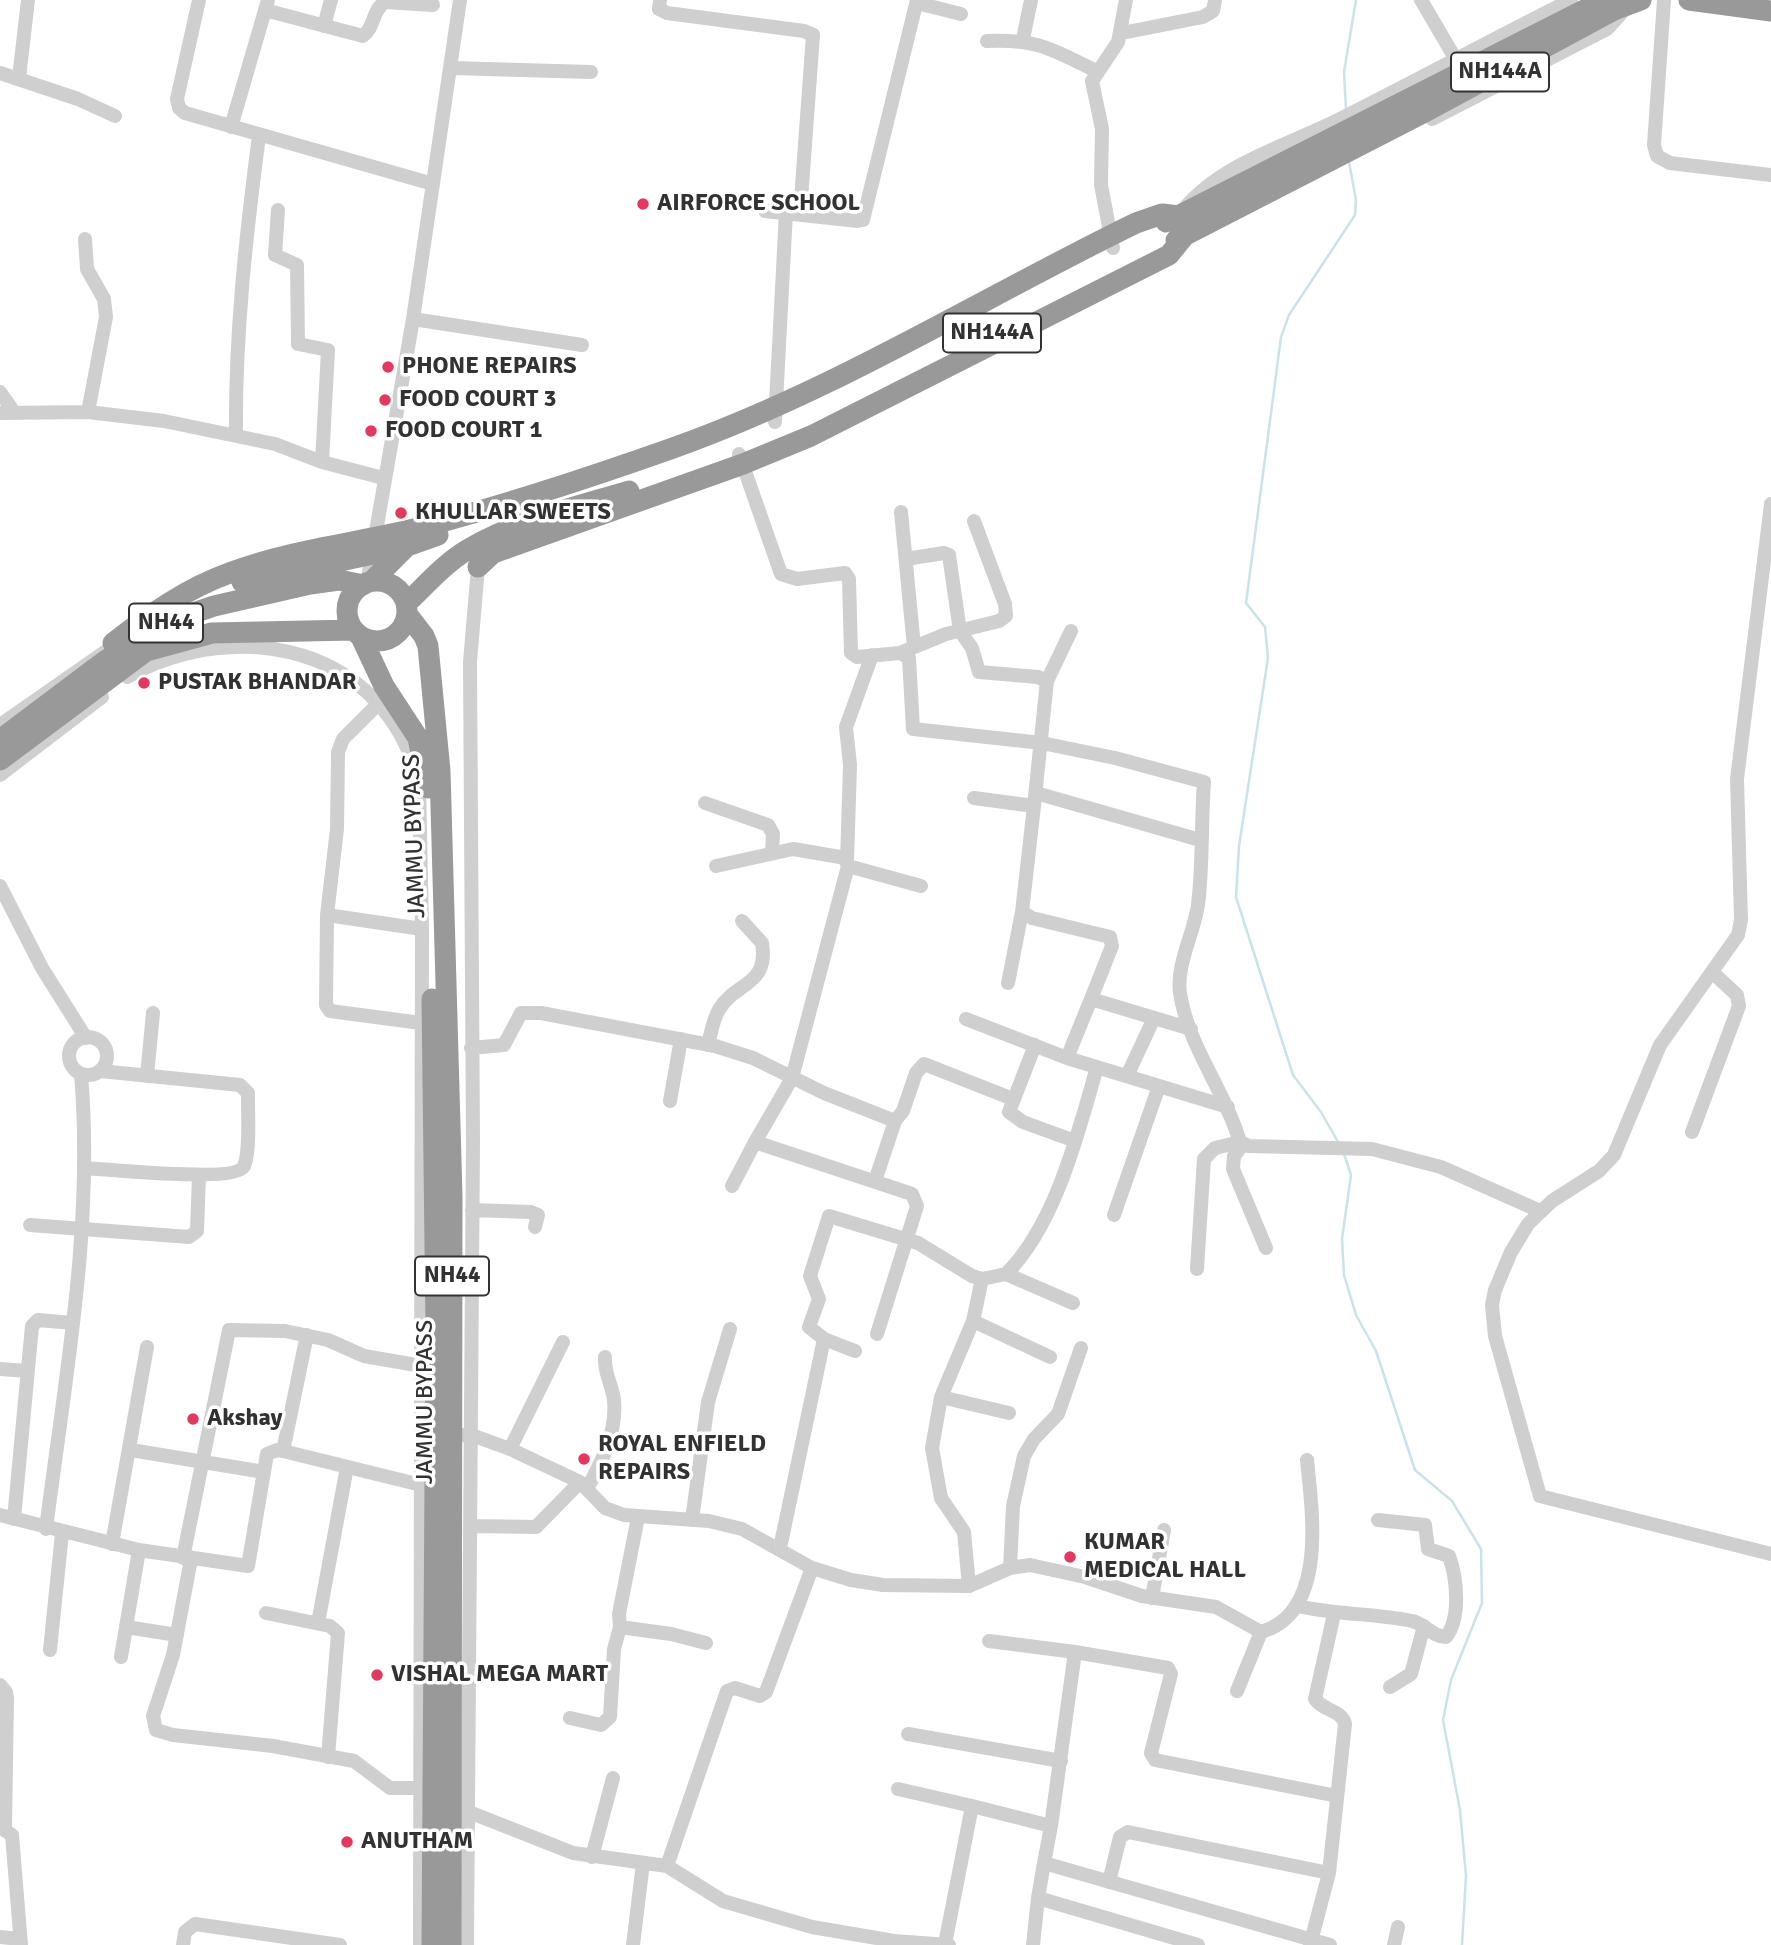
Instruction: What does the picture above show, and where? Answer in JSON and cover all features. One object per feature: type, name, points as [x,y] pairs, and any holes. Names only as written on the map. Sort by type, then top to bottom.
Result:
[{"type":"highway","name":"NH144A","points":[[367,583],[407,546],[621,486],[693,462],[741,459],[860,401],[1182,225],[1358,116],[1604,0]]},
{"type":"highway","points":[[1689,0],[1766,13]]},
{"type":"highway","name":"NH144A","points":[[693,462],[747,426],[887,369],[1111,242],[1182,225],[1338,161],[1636,1]]},
{"type":"highway","points":[[478,566],[494,553],[621,486],[747,426]]},
{"type":"highway","points":[[190,613],[220,591],[246,581],[372,545],[425,526],[741,459]]},
{"type":"highway","name":"NH144A","points":[[407,609],[454,559],[481,543],[621,486]]},
{"type":"highway","points":[[113,643],[149,615],[184,593],[232,572],[372,545],[407,546]]},
{"type":"highway","name":"NH44","points":[[0,740],[144,643],[190,613],[319,582],[339,580],[392,584],[407,609],[405,624],[390,638],[380,641],[357,633],[212,633],[144,643],[0,760]]},
{"type":"highway","name":"NH44","points":[[357,633],[347,610],[355,591],[367,583]]},
{"type":"highway","name":"JAMMU BYPASS","points":[[407,609],[428,646],[440,771],[452,1196],[466,1436],[451,1945]]},
{"type":"highway","name":"JAMMU BYPASS","points":[[357,633],[384,686],[418,738],[427,772],[430,817],[436,1328],[432,1945]]},
{"type":"street","points":[[19,78],[28,0]]},
{"type":"street","points":[[199,0],[177,99],[179,108],[193,117],[433,184]]},
{"type":"street","points":[[324,26],[331,0]]},
{"type":"street","points":[[367,583],[383,478],[413,319],[460,0]]},
{"type":"street","points":[[660,0],[659,9],[667,13],[804,31],[813,35],[793,213],[775,414]]},
{"type":"street","points":[[1023,39],[1031,0]]},
{"type":"street","points":[[1111,242],[1101,185],[1102,129],[1092,88],[1096,71],[1114,49],[1122,33],[1126,0]]},
{"type":"street","points":[[1122,33],[1203,17],[1213,11],[1215,0]]},
{"type":"street","points":[[1421,0],[1455,58]]},
{"type":"street","points":[[1358,116],[1455,58],[1570,0]]},
{"type":"street","points":[[1664,0],[1654,145],[1657,156],[1670,163],[1771,175]]},
{"type":"street","points":[[765,211],[858,222],[866,215],[917,1],[961,14]]},
{"type":"street","points":[[231,127],[266,5],[324,26],[363,36],[371,27],[380,5],[385,2],[433,5]]},
{"type":"street","points":[[987,41],[1023,39],[1096,71]]},
{"type":"street","points":[[451,68],[591,72]]},
{"type":"street","points":[[0,73],[19,78],[115,117]]},
{"type":"street","points":[[236,434],[235,384],[245,253],[259,136]]},
{"type":"street","points":[[278,210],[275,254],[297,265],[298,344],[328,350],[322,462]]},
{"type":"street","points":[[85,239],[88,269],[106,306],[106,327],[88,412]]},
{"type":"street","points":[[413,319],[582,345]]},
{"type":"street","points":[[0,391],[7,412],[88,412],[236,434],[275,444],[322,462],[383,478]]},
{"type":"street","points":[[741,459],[781,574],[797,579],[839,573],[848,575],[851,653],[857,657],[906,654],[911,662],[913,729],[1042,743],[1115,758],[1203,782],[1198,904],[1180,984],[1191,1029],[1242,1143]]},
{"type":"street","points":[[1771,504],[1737,779],[1741,920],[1729,952],[1654,1056],[1614,1155],[1599,1171],[1540,1212],[1511,1252],[1492,1306],[1495,1336],[1537,1492],[1552,1501],[1771,1554]]},
{"type":"street","points":[[901,512],[914,647]]},
{"type":"street","points":[[900,653],[960,631],[999,621],[1006,616],[1005,604],[974,521]]},
{"type":"street","points":[[906,559],[949,555],[960,631],[972,648],[979,672],[1038,677],[1046,681]]},
{"type":"street","points":[[473,1635],[466,1436],[472,1210],[470,662],[478,566]]},
{"type":"street","points":[[1008,983],[1022,912],[1042,743],[1046,681],[1071,631]]},
{"type":"street","points":[[0,726],[113,643],[144,643],[127,677]]},
{"type":"street","points":[[0,775],[127,677],[180,653],[228,645],[256,645],[280,649],[340,670],[378,704],[397,729],[414,763],[419,783],[422,929],[420,1945]]},
{"type":"street","points":[[732,1186],[792,1078],[848,863],[850,765],[846,727],[872,655]]},
{"type":"street","points":[[378,704],[340,744],[337,829],[327,915],[327,1009],[421,1023]]},
{"type":"street","points":[[974,798],[1035,799],[1200,839]]},
{"type":"street","points":[[705,803],[768,825],[773,834],[772,852]]},
{"type":"street","points":[[716,866],[772,852],[803,850],[921,886]]},
{"type":"street","points":[[0,886],[42,968],[86,1038]]},
{"type":"street","points":[[1022,912],[1032,918],[1110,937],[1112,946],[1067,1058]]},
{"type":"street","points":[[327,915],[422,929]]},
{"type":"street","points":[[708,1045],[720,1007],[754,980],[762,959],[762,943],[742,921]]},
{"type":"street","points":[[1692,1132],[1740,1006],[1737,995],[1713,974]]},
{"type":"street","points":[[1091,999],[1191,1029]]},
{"type":"street","points":[[471,1048],[504,1045],[521,1013],[530,1012],[681,1039],[753,1058],[792,1078],[895,1121]]},
{"type":"street","points":[[147,1076],[153,1013]]},
{"type":"street","points":[[1127,1076],[1154,1018]]},
{"type":"street","points":[[966,1019],[1067,1058],[1228,1107]]},
{"type":"street","points":[[46,1529],[73,1323],[81,1231],[84,1168],[81,1074],[72,1066],[69,1054],[75,1043],[86,1038],[98,1040],[106,1049],[106,1061],[100,1071]]},
{"type":"street","points":[[670,1101],[681,1039]]},
{"type":"street","points":[[1035,1045],[1009,1109],[1014,1116],[1076,1141]]},
{"type":"street","points":[[875,1181],[895,1121],[903,1111],[916,1073],[924,1064],[1013,1099]]},
{"type":"street","points":[[1006,1274],[1042,1221],[1076,1141],[1097,1067]]},
{"type":"street","points":[[81,1074],[100,1071],[240,1085],[248,1093],[243,1168],[233,1174],[199,1175],[84,1168]]},
{"type":"street","points":[[1114,1215],[1159,1086]]},
{"type":"street","points":[[755,1142],[906,1191],[916,1199],[907,1241],[877,1334]]},
{"type":"street","points":[[1197,1269],[1201,1166],[1215,1148],[1242,1143],[1372,1149],[1441,1167],[1540,1212]]},
{"type":"street","points":[[1242,1143],[1234,1156],[1233,1170],[1266,1248]]},
{"type":"street","points":[[30,1225],[81,1231],[194,1235],[197,1231],[199,1175]]},
{"type":"street","points":[[472,1210],[531,1212],[537,1215],[535,1227]]},
{"type":"street","points":[[855,1351],[824,1339],[809,1327],[819,1299],[810,1276],[826,1220],[832,1216],[929,1248],[982,1279],[1006,1274],[1073,1303]]},
{"type":"street","points":[[969,1586],[964,1532],[941,1497],[932,1448],[942,1397],[973,1321],[982,1279]]},
{"type":"street","points":[[973,1321],[1050,1357]]},
{"type":"street","points":[[73,1323],[34,1322],[7,1517],[62,1533],[139,1550],[248,1566],[267,1454],[283,1451],[421,1485]]},
{"type":"street","points":[[692,1520],[708,1402],[730,1329]]},
{"type":"street","points":[[421,1788],[390,1788],[362,1765],[328,1757],[273,1746],[173,1735],[156,1730],[153,1716],[177,1635],[187,1559],[229,1330],[285,1331],[307,1335],[328,1340],[364,1356],[422,1366]]},
{"type":"street","points":[[283,1451],[307,1335]]},
{"type":"street","points":[[780,1548],[824,1339]]},
{"type":"street","points":[[510,1449],[563,1342]]},
{"type":"street","points":[[113,1544],[147,1347]]},
{"type":"street","points":[[1010,1568],[1013,1506],[1021,1464],[1034,1439],[1058,1414],[1081,1348]]},
{"type":"street","points":[[474,1526],[536,1527],[584,1486],[607,1449],[613,1427],[613,1397],[604,1372],[605,1357]]},
{"type":"street","points":[[0,1369],[27,1371]]},
{"type":"street","points":[[942,1397],[1009,1413]]},
{"type":"street","points":[[466,1436],[510,1449],[584,1486],[605,1508],[638,1517],[692,1520],[742,1529],[812,1568],[850,1580],[883,1585],[969,1586],[1010,1568],[1030,1565],[1085,1577],[1152,1598],[1216,1607],[1261,1633]]},
{"type":"street","points":[[466,1436],[474,1526],[473,1813],[467,1945]]},
{"type":"street","points":[[131,1450],[264,1472]]},
{"type":"street","points":[[1237,1691],[1261,1633],[1298,1606],[1313,1542],[1307,1460]]},
{"type":"street","points":[[317,1623],[347,1467]]},
{"type":"street","points":[[570,1718],[593,1724],[607,1723],[612,1706],[614,1649],[620,1627],[619,1614],[638,1517]]},
{"type":"street","points":[[1298,1606],[1334,1614],[1408,1620],[1424,1626],[1442,1638],[1454,1624],[1455,1594],[1449,1556],[1428,1549],[1425,1525],[1378,1520]]},
{"type":"street","points":[[1152,1598],[1164,1530]]},
{"type":"street","points":[[50,1650],[62,1533]]},
{"type":"street","points":[[121,1657],[139,1550]]},
{"type":"street","points":[[667,1866],[727,1690],[735,1688],[760,1696],[766,1692],[812,1568]]},
{"type":"street","points":[[266,1613],[330,1626],[338,1633],[328,1757]]},
{"type":"street","points":[[1311,1942],[1329,1873],[1345,1724],[1340,1715],[1317,1702],[1315,1690],[1334,1614]]},
{"type":"street","points":[[1390,1688],[1411,1674],[1424,1626]]},
{"type":"street","points":[[126,1627],[177,1635]]},
{"type":"street","points":[[620,1627],[671,1634],[706,1643]]},
{"type":"street","points":[[989,1642],[1075,1651],[1168,1668],[1171,1674],[1151,1753],[1155,1760],[1337,1796]]},
{"type":"street","points":[[1033,1945],[1075,1651]]},
{"type":"street","points":[[0,1685],[6,1692],[7,1699],[3,1827],[12,1835],[20,1942],[0,1937]]},
{"type":"street","points":[[908,1734],[1061,1760]]},
{"type":"street","points":[[592,1857],[613,1778]]},
{"type":"street","points":[[898,1789],[1051,1826]]},
{"type":"street","points":[[473,1813],[551,1845],[592,1857],[667,1866],[723,1901],[812,1927],[894,1943],[947,1945],[972,1806]]},
{"type":"street","points":[[1109,1882],[1120,1838],[1128,1832],[1329,1873]]},
{"type":"street","points":[[633,1945],[643,1863]]},
{"type":"street","points":[[1044,1863],[1311,1942],[1330,1945]]},
{"type":"street","points":[[1038,1898],[1198,1945]]},
{"type":"street","points":[[183,1945],[185,1932],[195,1924],[340,1945]]},
{"type":"street","points":[[1394,1945],[1398,1927]]},
{"type":"waterway","points":[[1346,110],[1344,72],[1356,0]]},
{"type":"waterway","points":[[1338,1142],[1321,1112],[1293,1075],[1236,897],[1239,846],[1268,658],[1265,627],[1246,603],[1281,337],[1289,315],[1355,215],[1356,200],[1349,162]]},
{"type":"waterway","points":[[1344,1154],[1351,1175],[1342,1239],[1344,1275],[1356,1315],[1376,1351],[1415,1470],[1452,1501],[1481,1549],[1482,1603],[1451,1680],[1443,1720],[1460,1810],[1466,1876],[1462,1945]]},
{"type":"place","name":"AIRFORCE SCHOOL","points":[[643,204]]},
{"type":"place","name":"PHONE REPAIRS","points":[[388,367]]},
{"type":"place","name":"FOOD COURT 3","points":[[385,400]]},
{"type":"place","name":"FOOD COURT 1","points":[[371,431]]},
{"type":"place","name":"KHULLAR SWEETS","points":[[401,513]]},
{"type":"place","name":"PUSTAK BHANDAR","points":[[144,683]]},
{"type":"place","name":"Akshay","points":[[193,1419]]},
{"type":"place","name":"ROYAL ENFIELD REPAIRS","points":[[584,1459]]},
{"type":"place","name":"KUMAR MEDICAL HALL","points":[[1070,1557]]},
{"type":"place","name":"VISHAL MEGA MART","points":[[377,1675]]},
{"type":"place","name":"ANUTHAM","points":[[347,1842]]}]
